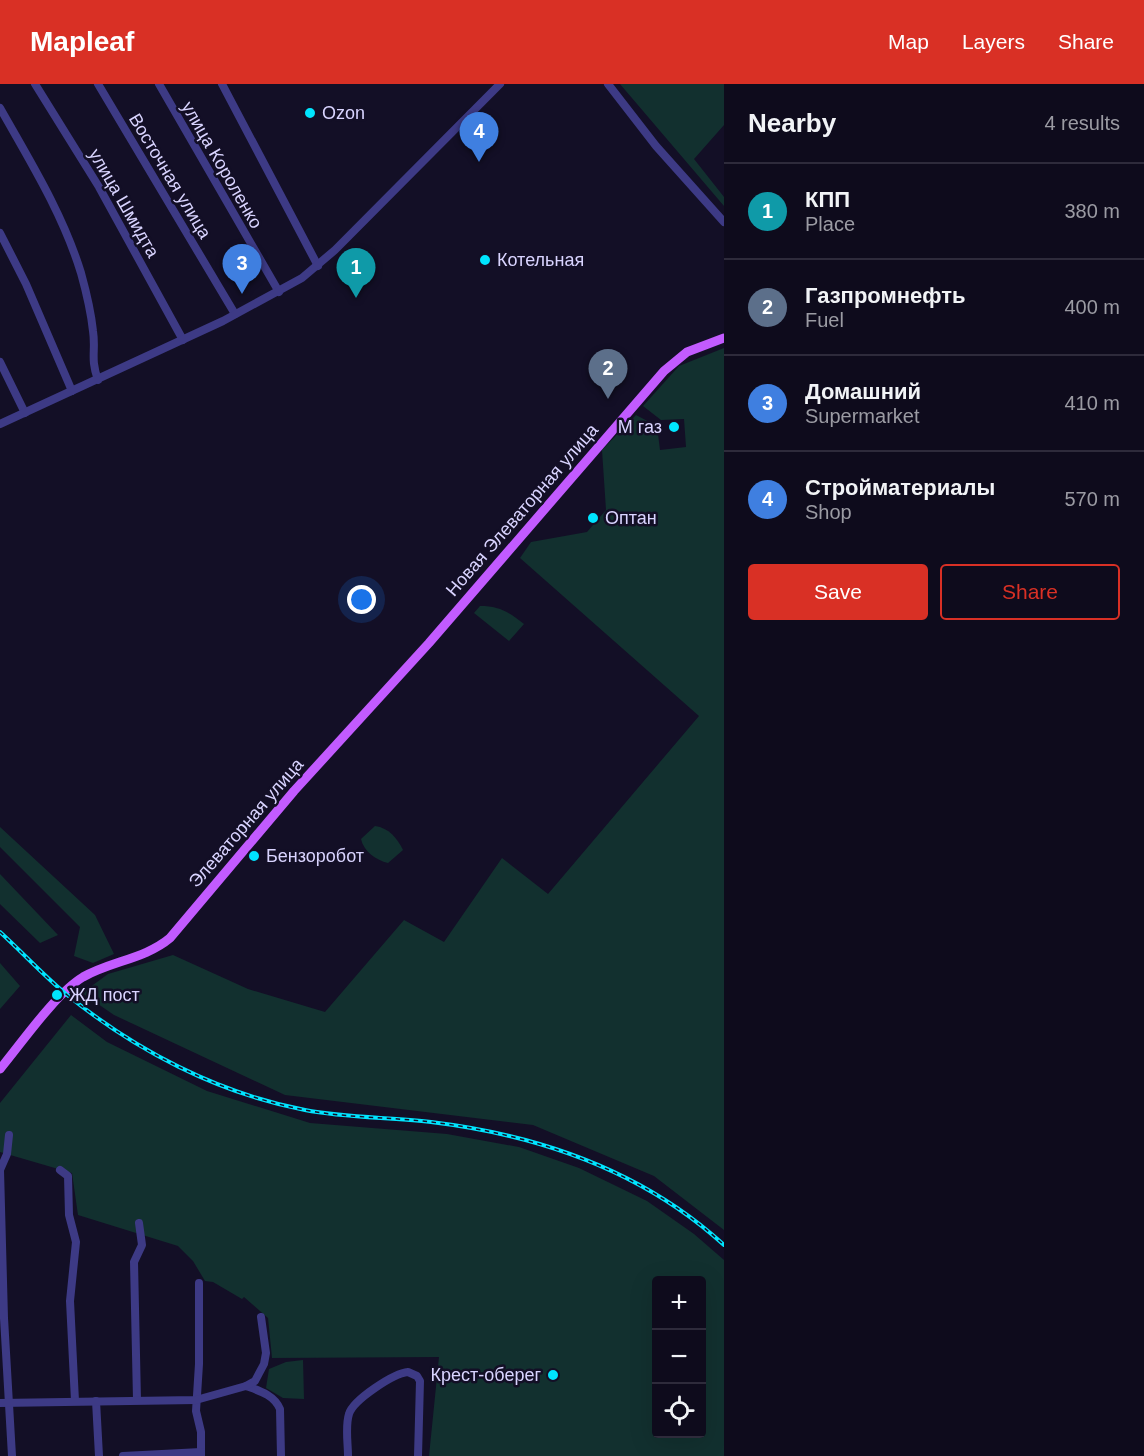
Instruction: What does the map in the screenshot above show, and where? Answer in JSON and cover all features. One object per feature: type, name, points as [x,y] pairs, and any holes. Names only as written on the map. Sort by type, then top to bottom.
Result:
[{"type":"main road","name":"Новая Элеваторная улица","points":[[429,642],[663,371],[687,352],[724,338]]},
{"type":"main road","name":"Элеваторная улица","points":[[0,1069],[75,982],[94,971],[147,953],[170,938],[294,791],[429,642]]},
{"type":"street","name":"улица Шмидта","points":[[35,84],[99,187],[183,340]]},
{"type":"street","name":"Восточная улица","points":[[98,84],[235,314]]},
{"type":"street","name":"улица Короленко","points":[[159,84],[279,292]]},
{"type":"street","points":[[222,84],[318,266]]},
{"type":"street","points":[[0,424],[183,340],[279,292],[318,266],[500,84]]},
{"type":"street","points":[[608,84],[656,146],[724,222]]},
{"type":"street","points":[[0,108],[38,175],[69,240],[81,274],[94,332],[92,364],[98,380]]},
{"type":"street","points":[[0,233],[26,284],[72,391]]},
{"type":"street","points":[[0,362],[25,413]]},
{"type":"street","points":[[9,1135],[9,1145],[0,1170],[2,1318],[10,1403],[12,1456]]},
{"type":"street","points":[[60,1170],[68,1176],[69,1215],[76,1242],[70,1301],[75,1401]]},
{"type":"street","points":[[137,1400],[134,1262],[142,1245],[139,1223]]},
{"type":"street","points":[[123,1456],[201,1454],[196,1400],[199,1364],[199,1283]]},
{"type":"street","points":[[0,1403],[196,1400],[246,1386],[255,1381],[264,1364],[266,1353],[261,1317]]},
{"type":"street","points":[[348,1456],[349,1414],[354,1405],[379,1385],[402,1372],[413,1373],[420,1381],[418,1456]]},
{"type":"street","points":[[246,1386],[265,1393],[277,1402],[280,1409],[281,1456]]},
{"type":"street","points":[[96,1401],[99,1456]]},
{"type":"green space","points":[[620,84],[724,84],[724,125],[694,159],[724,197],[724,206]]},
{"type":"green space","points":[[724,348],[724,1230],[654,1176],[533,1125],[285,1095],[114,1015],[82,993],[108,974],[173,955],[248,989],[325,1012],[404,920],[444,942],[502,858],[548,894],[699,716],[520,558],[531,542],[587,532],[606,510],[602,450],[636,415],[657,426],[660,450],[686,447],[684,419],[661,420],[643,406],[679,366]]},
{"type":"green space","points":[[480,606],[504,610],[524,624],[509,641],[474,613]]},
{"type":"green space","points":[[375,826],[392,834],[403,850],[388,863],[371,855],[361,839]]},
{"type":"green space","points":[[0,827],[95,915],[114,954],[93,963],[74,956],[80,927],[0,847]]},
{"type":"green space","points":[[0,874],[58,935],[40,943],[0,904]]},
{"type":"green space","points":[[0,963],[20,986],[0,1009]]},
{"type":"green space","points":[[71,1015],[107,1042],[207,1091],[310,1123],[447,1134],[519,1147],[579,1168],[647,1201],[694,1234],[724,1260],[724,1456],[429,1456],[439,1357],[272,1358],[268,1318],[244,1297],[242,1299],[213,1282],[205,1281],[193,1261],[178,1246],[78,1215],[72,1173],[0,1152],[0,1103]]},
{"type":"green space","points":[[303,1360],[304,1399],[283,1398],[266,1388],[269,1369],[286,1362]]},
{"type":"railway","points":[[0,932],[57,987],[92,1014],[149,1051],[209,1081],[240,1093],[305,1110],[471,1128],[549,1147],[624,1177],[659,1196],[693,1219],[724,1245]]},
{"type":"place","name":"Ozon","points":[[310,113]]},
{"type":"place","name":"Стройматериалы","points":[[479,162]]},
{"type":"place","name":"Котельная","points":[[485,260]]},
{"type":"place","name":"Домашний","points":[[242,294]]},
{"type":"place","name":"КПП","points":[[356,298]]},
{"type":"place","name":"Газпромнефть","points":[[608,399]]},
{"type":"place","name":"М газ","points":[[674,427]]},
{"type":"place","name":"Оптан","points":[[593,518]]},
{"type":"place","name":"Бензоробот","points":[[254,856]]},
{"type":"place","name":"ЖД пост","points":[[57,995]]},
{"type":"place","name":"Крест-оберег","points":[[553,1375]]}]
